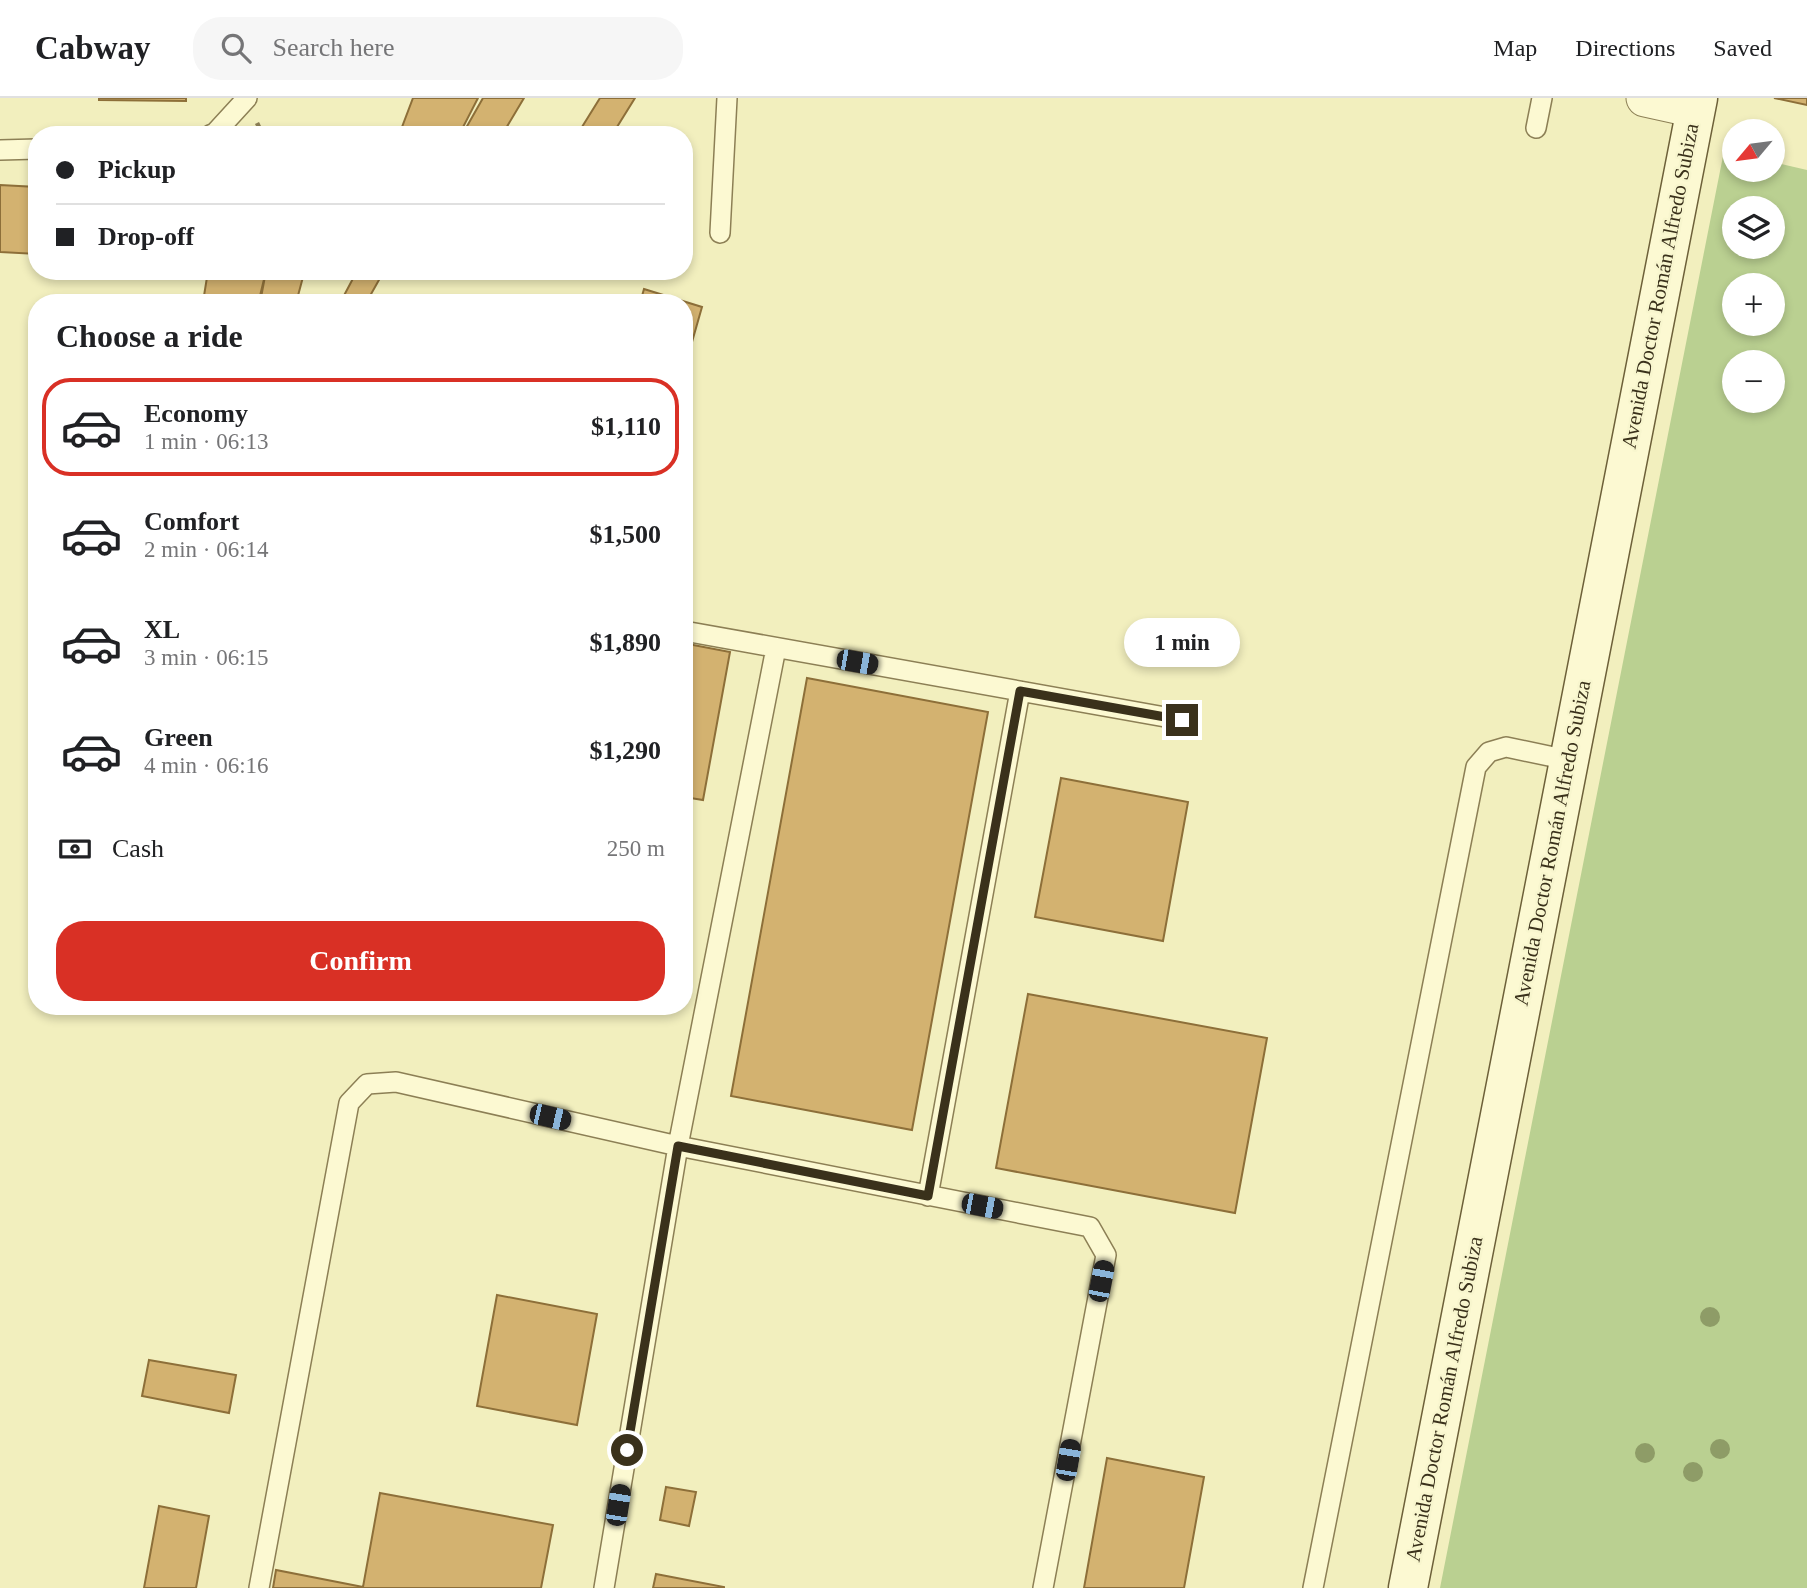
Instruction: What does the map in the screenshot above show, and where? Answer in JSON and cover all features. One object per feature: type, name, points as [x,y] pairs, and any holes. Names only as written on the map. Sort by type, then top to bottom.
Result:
[{"type":"main road","name":"Avenida Doctor Román Alfredo Subiza","points":[[1408,1588],[1696,103]]},
{"type":"street","points":[[1646,98],[1696,103]]},
{"type":"lane","points":[[221,126],[247,98]]},
{"type":"lane","points":[[720,233],[727,98]]},
{"type":"lane","points":[[1536,128],[1542,98]]},
{"type":"lane","points":[[0,149],[28,149]]},
{"type":"lane","points":[[693,633],[1182,720]]},
{"type":"lane","points":[[604,1588],[678,1146],[776,648]]},
{"type":"lane","points":[[928,1196],[1020,691]]},
{"type":"lane","points":[[1313,1588],[1476,767],[1489,752],[1506,747],[1568,760]]},
{"type":"lane","points":[[259,1588],[349,1103],[367,1084],[396,1082],[678,1146],[1090,1227],[1106,1255],[1043,1588]]},
{"type":"green space","points":[[1722,161],[1722,182],[1785,182],[1785,165],[1807,170],[1807,1588],[1440,1588]]},
{"type":"building","points":[[186,98],[186,101],[99,100]]},
{"type":"building","points":[[413,98],[478,98],[464,126],[402,126]]},
{"type":"building","points":[[483,98],[524,98],[507,126],[467,126]]},
{"type":"building","points":[[600,98],[635,98],[618,126],[583,126]]},
{"type":"building","points":[[1774,98],[1807,98],[1807,105]]},
{"type":"building","points":[[0,185],[28,187],[28,254],[0,252]]},
{"type":"building","points":[[207,280],[264,280],[262,294],[204,294]]},
{"type":"building","points":[[264,280],[302,280],[298,294],[260,294]]},
{"type":"building","points":[[352,280],[379,280],[371,294],[345,294]]},
{"type":"building","points":[[644,289],[660,294],[643,294]]},
{"type":"building","points":[[693,304],[702,307],[693,338]]},
{"type":"building","points":[[693,645],[730,652],[703,800],[693,798]]},
{"type":"building","points":[[807,678],[988,712],[912,1130],[731,1096]]},
{"type":"building","points":[[1061,778],[1188,802],[1163,941],[1035,917]]},
{"type":"building","points":[[1028,994],[1267,1038],[1235,1213],[996,1168]]},
{"type":"building","points":[[497,1295],[597,1314],[577,1425],[477,1406]]},
{"type":"building","points":[[149,1360],[236,1375],[229,1413],[142,1396]]},
{"type":"building","points":[[1107,1458],[1204,1477],[1184,1588],[1084,1588]]},
{"type":"building","points":[[666,1487],[696,1492],[689,1526],[660,1520]]},
{"type":"building","points":[[380,1493],[553,1525],[541,1588],[273,1588],[276,1570],[363,1587]]},
{"type":"building","points":[[159,1506],[209,1516],[196,1588],[144,1588]]},
{"type":"building","points":[[656,1574],[724,1587],[724,1588],[653,1588]]},
{"type":"route","points":[[627,1450],[678,1146],[928,1196],[1020,691],[1182,720]]}]
